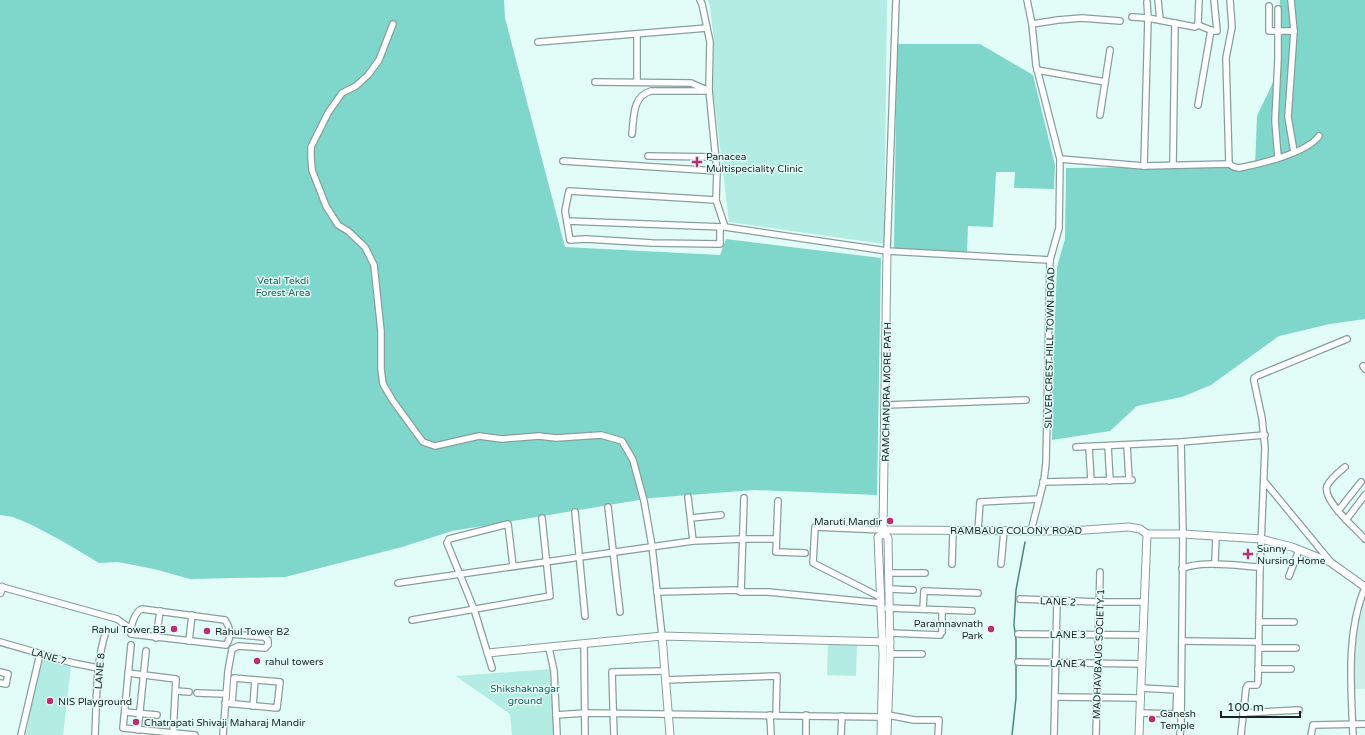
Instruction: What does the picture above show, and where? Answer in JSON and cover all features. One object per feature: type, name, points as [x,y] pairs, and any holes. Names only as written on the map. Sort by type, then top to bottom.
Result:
[{"type":"street","points":[[700,0],[710,42],[709,91],[717,171],[716,200],[722,227],[720,244],[652,243],[586,239],[570,240],[568,221],[565,211],[569,191],[716,200]]},
{"type":"street","points":[[887,251],[896,0]]},
{"type":"street","name":"SILVER CREST HILL TOWN ROAD","points":[[1027,0],[1032,24],[1037,70],[1060,159],[1059,228],[1050,260],[1046,463],[1031,531]]},
{"type":"street","points":[[1158,0],[1160,20]]},
{"type":"street","points":[[1198,25],[1199,0]]},
{"type":"street","points":[[1198,25],[1216,32],[1218,29],[1214,0]]},
{"type":"street","points":[[1229,164],[1226,58],[1232,27],[1230,0]]},
{"type":"street","points":[[1291,0],[1294,31],[1288,117],[1294,152]]},
{"type":"street","points":[[1144,166],[1148,18],[1147,2]]},
{"type":"street","points":[[1269,6],[1269,31],[1294,31]]},
{"type":"street","points":[[1278,9],[1275,121],[1278,158]]},
{"type":"street","points":[[1132,17],[1160,20],[1193,28],[1198,25]]},
{"type":"street","points":[[1032,24],[1082,18],[1120,20]]},
{"type":"street","points":[[1173,165],[1175,23]]},
{"type":"street","points":[[393,24],[379,60],[368,75],[356,86],[342,93],[328,113],[311,147],[312,170],[326,206],[338,225],[348,231],[365,247],[374,265],[381,331],[381,369],[384,384],[392,401],[423,442],[435,446],[479,436],[502,439],[539,436],[556,438],[601,435],[622,441],[633,460],[644,501],[652,546],[662,636],[670,735]]},
{"type":"street","points":[[538,42],[707,28]]},
{"type":"street","points":[[1198,105],[1211,30]]},
{"type":"street","points":[[637,34],[637,82]]},
{"type":"street","points":[[1100,115],[1110,50]]},
{"type":"street","points":[[1037,70],[1105,82]]},
{"type":"street","points":[[595,82],[690,83],[709,91]]},
{"type":"street","points":[[632,134],[637,101],[644,94],[651,91],[709,91]]},
{"type":"street","points":[[1060,159],[1144,166],[1229,164],[1239,168],[1278,158],[1294,152],[1310,144],[1319,136]]},
{"type":"street","points":[[648,156],[715,157]]},
{"type":"street","points":[[563,161],[717,171]]},
{"type":"street","points":[[568,221],[722,227],[887,251],[1050,260]]},
{"type":"street","name":"RAMCHANDRA MORE PATH","points":[[887,251],[884,531],[888,538],[890,633],[886,642],[883,667],[884,716],[887,735]]},
{"type":"street","points":[[1241,735],[1246,688],[1248,685],[1257,685],[1259,645],[1260,567],[1265,435],[1254,381],[1256,377],[1347,339]]},
{"type":"street","points":[[886,405],[1026,400]]},
{"type":"street","points":[[1076,447],[1181,442],[1265,435]]},
{"type":"street","points":[[1180,735],[1182,722],[1183,534],[1181,442]]},
{"type":"street","points":[[1043,482],[1130,480],[1127,445]]},
{"type":"street","points":[[1108,446],[1110,481]]},
{"type":"street","points":[[1089,447],[1091,481]]},
{"type":"street","points":[[1344,467],[1327,486],[1326,491],[1328,497],[1338,511],[1365,539]]},
{"type":"street","points":[[1264,481],[1330,562]]},
{"type":"street","points":[[1338,511],[1361,482]]},
{"type":"street","points":[[1346,520],[1365,495]]},
{"type":"street","points":[[688,497],[693,541]]},
{"type":"street","points":[[740,592],[744,498]]},
{"type":"street","points":[[978,531],[980,502],[1039,499]]},
{"type":"street","points":[[778,501],[776,552],[805,553]]},
{"type":"street","points":[[608,507],[620,612]]},
{"type":"street","points":[[575,512],[585,616]]},
{"type":"street","points":[[691,518],[721,515]]},
{"type":"street","points":[[412,620],[550,596],[542,518]]},
{"type":"street","points":[[492,668],[474,609],[447,543],[449,539],[508,524],[513,566]]},
{"type":"street","points":[[884,531],[815,527],[813,563],[889,608],[972,611]]},
{"type":"street","name":"RAMBAUG COLONY ROAD","points":[[884,531],[1070,531],[1129,527],[1140,529],[1147,534],[1183,534],[1261,539],[1298,550],[1330,562],[1365,587]]},
{"type":"street","name":"RAMCHANDRA MORE PATH","points":[[880,735],[884,716],[890,654],[886,642],[880,603],[878,537],[884,531]]},
{"type":"street","points":[[952,564],[953,531]]},
{"type":"street","points":[[1001,564],[1004,531]]},
{"type":"street","points":[[1139,735],[1147,534]]},
{"type":"street","points":[[1215,561],[1216,536]]},
{"type":"street","points":[[398,583],[693,541],[776,539]]},
{"type":"street","points":[[1289,576],[1298,550]]},
{"type":"street","points":[[1182,569],[1187,566],[1203,565],[1260,567]]},
{"type":"street","name":"MADHAVBAUG SOCIETY 1","points":[[1096,735],[1100,572]]},
{"type":"street","points":[[888,573],[925,573]]},
{"type":"street","points":[[1353,735],[1351,647],[1358,605],[1365,587]]},
{"type":"street","points":[[889,589],[913,590]]},
{"type":"street","points":[[1,590],[117,619],[128,627]]},
{"type":"street","points":[[657,592],[736,590],[740,592],[768,592],[880,603]]},
{"type":"street","points":[[923,609],[924,591],[978,593]]},
{"type":"street","name":"LANE 2","points":[[1020,599],[1144,602]]},
{"type":"street","points":[[1054,735],[1057,600]]},
{"type":"street","points":[[139,610],[160,611],[225,620],[230,634],[226,645],[131,634],[136,613],[139,610]]},
{"type":"street","points":[[890,633],[941,634],[942,610]]},
{"type":"street","points":[[156,638],[160,611]]},
{"type":"street","points":[[189,641],[192,615]]},
{"type":"street","points":[[1259,622],[1294,622]]},
{"type":"street","name":"LANE 8","points":[[95,735],[98,668],[101,647],[106,631]]},
{"type":"street","points":[[222,735],[227,676],[232,649],[238,646],[265,648],[268,645],[268,640],[264,637],[230,634]]},
{"type":"street","name":"LANE 3","points":[[1018,634],[1143,635]]},
{"type":"street","points":[[488,653],[662,636],[886,642]]},
{"type":"street","points":[[1182,641],[1296,648]]},
{"type":"street","name":"LANE 7","points":[[0,642],[73,663],[98,668]]},
{"type":"street","points":[[584,644],[585,735]]},
{"type":"street","points":[[131,645],[123,728],[155,733],[195,735]]},
{"type":"street","points":[[550,648],[554,671],[557,735]]},
{"type":"street","points":[[138,730],[146,651]]},
{"type":"street","points":[[22,735],[40,654]]},
{"type":"street","points":[[890,654],[922,654]]},
{"type":"street","name":"LANE 4","points":[[1018,662],[1142,664]]},
{"type":"street","points":[[1258,669],[1290,669]]},
{"type":"street","points":[[614,735],[612,672],[665,671]]},
{"type":"street","points":[[0,672],[8,674],[6,684],[0,683]]},
{"type":"street","points":[[128,672],[176,679],[173,733]]},
{"type":"street","points":[[665,680],[777,676],[771,735]]},
{"type":"street","points":[[225,703],[232,704],[253,706],[278,708],[280,682],[234,678],[232,704]]},
{"type":"street","points":[[253,706],[255,680]]},
{"type":"street","points":[[1140,713],[1176,714],[1177,690],[1141,688]]},
{"type":"street","points":[[176,691],[189,692]]},
{"type":"street","points":[[197,692],[226,694]]},
{"type":"street","points":[[1056,697],[1140,698]]},
{"type":"street","points":[[1244,713],[1299,710]]},
{"type":"street","points":[[125,712],[157,715]]},
{"type":"street","points":[[556,715],[884,716],[914,720],[939,720],[938,735]]},
{"type":"street","points":[[806,715],[806,735]]},
{"type":"street","points":[[841,735],[842,716]]},
{"type":"street","points":[[1311,735],[1313,725],[1365,724]]},
{"type":"shaded area","points":[[1365,590],[1365,689],[1354,689],[1353,648],[1360,605]]},
{"type":"green space","name":"Vetal Tekdi Forest Area","points":[[0,0],[504,0],[505,18],[565,247],[720,255],[726,239],[881,258],[877,495],[754,490],[651,498],[452,531],[402,547],[285,577],[190,579],[154,569],[118,562],[99,563],[30,524],[13,517],[0,515]]},
{"type":"green space","points":[[708,0],[887,0],[884,244],[729,222],[713,90],[714,41]]},
{"type":"green space","points":[[1280,0],[1365,0],[1365,319],[1330,324],[1279,336],[1211,385],[1182,397],[1137,406],[1110,431],[1052,440],[1052,390],[1057,267],[1065,239],[1066,168],[1255,166],[1257,116],[1278,72]]},
{"type":"green space","points":[[897,44],[980,44],[1033,75],[1055,165],[1054,189],[1014,188],[1015,172],[996,172],[993,227],[968,226],[967,254],[894,249]]},
{"type":"green space","points":[[828,644],[857,645],[856,676],[827,675]]},
{"type":"green space","name":"NIS Playground","points":[[41,659],[71,666],[63,735],[26,735]]},
{"type":"green space","name":"Shikshaknagar ground","points":[[552,669],[554,735],[512,735],[510,714],[456,676]]},
{"type":"waterway","points":[[1012,735],[1016,698],[1016,640],[1014,625],[1016,590],[1025,542]]},
{"type":"place","name":"Panacea Multispeciality Clinic","points":[[697,162]]},
{"type":"place","name":"Maruti Mandir","points":[[890,521]]},
{"type":"place","name":"Sunny Nursing Home","points":[[1248,554]]},
{"type":"place","name":"Rahul Tower B3","points":[[174,629]]},
{"type":"place","name":"Paramnavnath Park","points":[[991,629]]},
{"type":"place","name":"Rahul Tower B2","points":[[207,631]]},
{"type":"place","name":"rahul towers","points":[[257,661]]},
{"type":"place","name":"NIS Playground","points":[[50,701]]},
{"type":"place","name":"Ganesh Temple","points":[[1152,719]]},
{"type":"place","name":"Chatrapati Shivaji Maharaj Mandir","points":[[136,722]]}]
